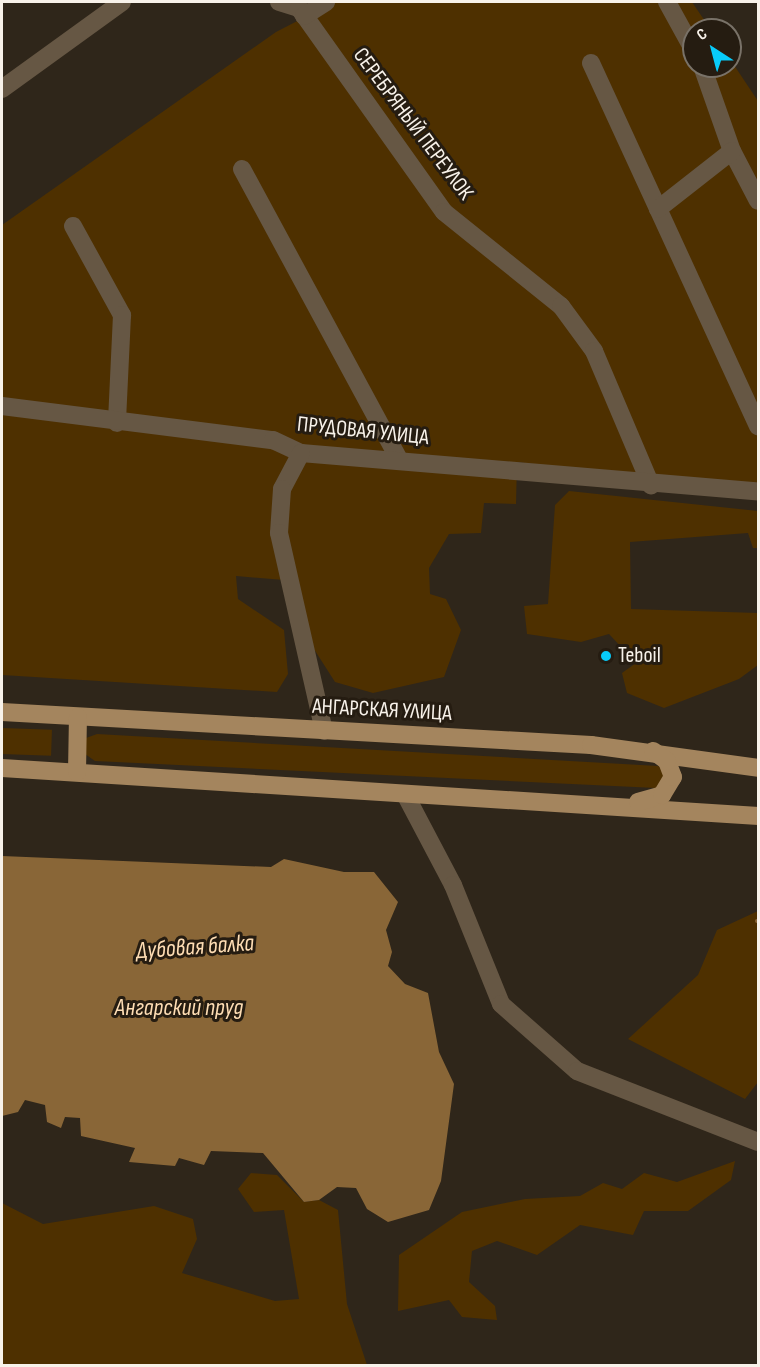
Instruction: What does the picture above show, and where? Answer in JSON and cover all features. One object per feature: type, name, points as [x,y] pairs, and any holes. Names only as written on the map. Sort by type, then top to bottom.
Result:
[{"type":"main road","name":"АНГАРСКАЯ УЛИЦА","points":[[2,712],[653,751],[759,768]]},
{"type":"main road","points":[[77,772],[78,717]]},
{"type":"main road","points":[[619,804],[655,799],[670,784],[672,770],[653,751]]},
{"type":"main road","points":[[2,768],[405,794],[619,804],[759,816]]},
{"type":"street","points":[[2,89],[122,2]]},
{"type":"street","points":[[279,2],[316,6]]},
{"type":"street","points":[[666,2],[682,30]]},
{"type":"street","name":"СЕРЕБРЯНЫЙ ПЕРЕУЛОК","points":[[316,6],[444,212],[561,306],[594,351],[651,485]]},
{"type":"street","points":[[591,63],[759,426]]},
{"type":"street","points":[[706,78],[732,151],[759,201]]},
{"type":"street","points":[[658,209],[732,151]]},
{"type":"street","points":[[242,169],[398,458]]},
{"type":"street","points":[[73,226],[122,315],[117,423]]},
{"type":"street","name":"ПРУДОВАЯ УЛИЦА","points":[[2,406],[117,423],[273,440],[301,453],[398,458],[651,485],[759,491]]},
{"type":"street","points":[[301,453],[282,489],[279,533],[324,730]]},
{"type":"street","points":[[405,794],[453,885],[501,1004],[577,1071],[759,1142]]},
{"type":"shaded area","points":[[334,2],[692,2],[703,18],[682,18],[682,78],[742,77],[758,101],[758,491],[517,462],[516,504],[484,503],[481,533],[449,534],[429,568],[430,594],[446,599],[461,630],[444,677],[373,693],[335,682],[312,646],[296,581],[236,576],[238,599],[284,630],[288,674],[277,692],[2,675],[2,225],[276,32]]},
{"type":"shaded area","points":[[569,491],[758,511],[758,548],[753,548],[748,533],[630,542],[631,609],[758,613],[758,665],[739,679],[664,708],[627,693],[622,673],[636,663],[609,634],[581,642],[527,634],[524,606],[548,604],[555,505]]},
{"type":"shaded area","points":[[2,728],[52,730],[51,756],[2,754]]},
{"type":"shaded area","points":[[97,734],[658,766],[667,773],[656,788],[95,761],[85,754],[86,738]]},
{"type":"shaded area","points":[[758,911],[758,1082],[745,1099],[628,1039],[698,975],[717,930]]},
{"type":"shaded area","points":[[735,1161],[731,1180],[688,1211],[644,1211],[633,1235],[580,1225],[537,1255],[497,1241],[472,1251],[469,1282],[495,1306],[497,1320],[462,1317],[449,1300],[398,1311],[399,1255],[462,1212],[525,1199],[580,1196],[603,1183],[622,1189],[644,1173],[677,1182]]},
{"type":"shaded area","points":[[251,1173],[277,1175],[304,1202],[319,1200],[338,1210],[347,1304],[367,1365],[2,1365],[2,1203],[43,1224],[154,1206],[193,1219],[197,1239],[182,1273],[275,1301],[299,1299],[284,1210],[254,1212],[238,1189]]},
{"type":"water","name":"Ангарский пруд","points":[[2,856],[271,867],[284,859],[344,872],[374,872],[398,902],[386,930],[392,952],[388,966],[405,984],[428,993],[439,1052],[454,1084],[441,1181],[429,1210],[388,1222],[367,1209],[356,1188],[337,1187],[319,1200],[304,1202],[263,1153],[211,1151],[204,1165],[179,1158],[175,1166],[129,1162],[135,1148],[81,1136],[80,1118],[65,1117],[61,1128],[47,1122],[45,1105],[25,1100],[18,1112],[2,1116]]},
{"type":"place","name":"Teboil","points":[[606,656]]},
{"type":"water label","name":"Дубовая балка","points":[[195,947]]}]
